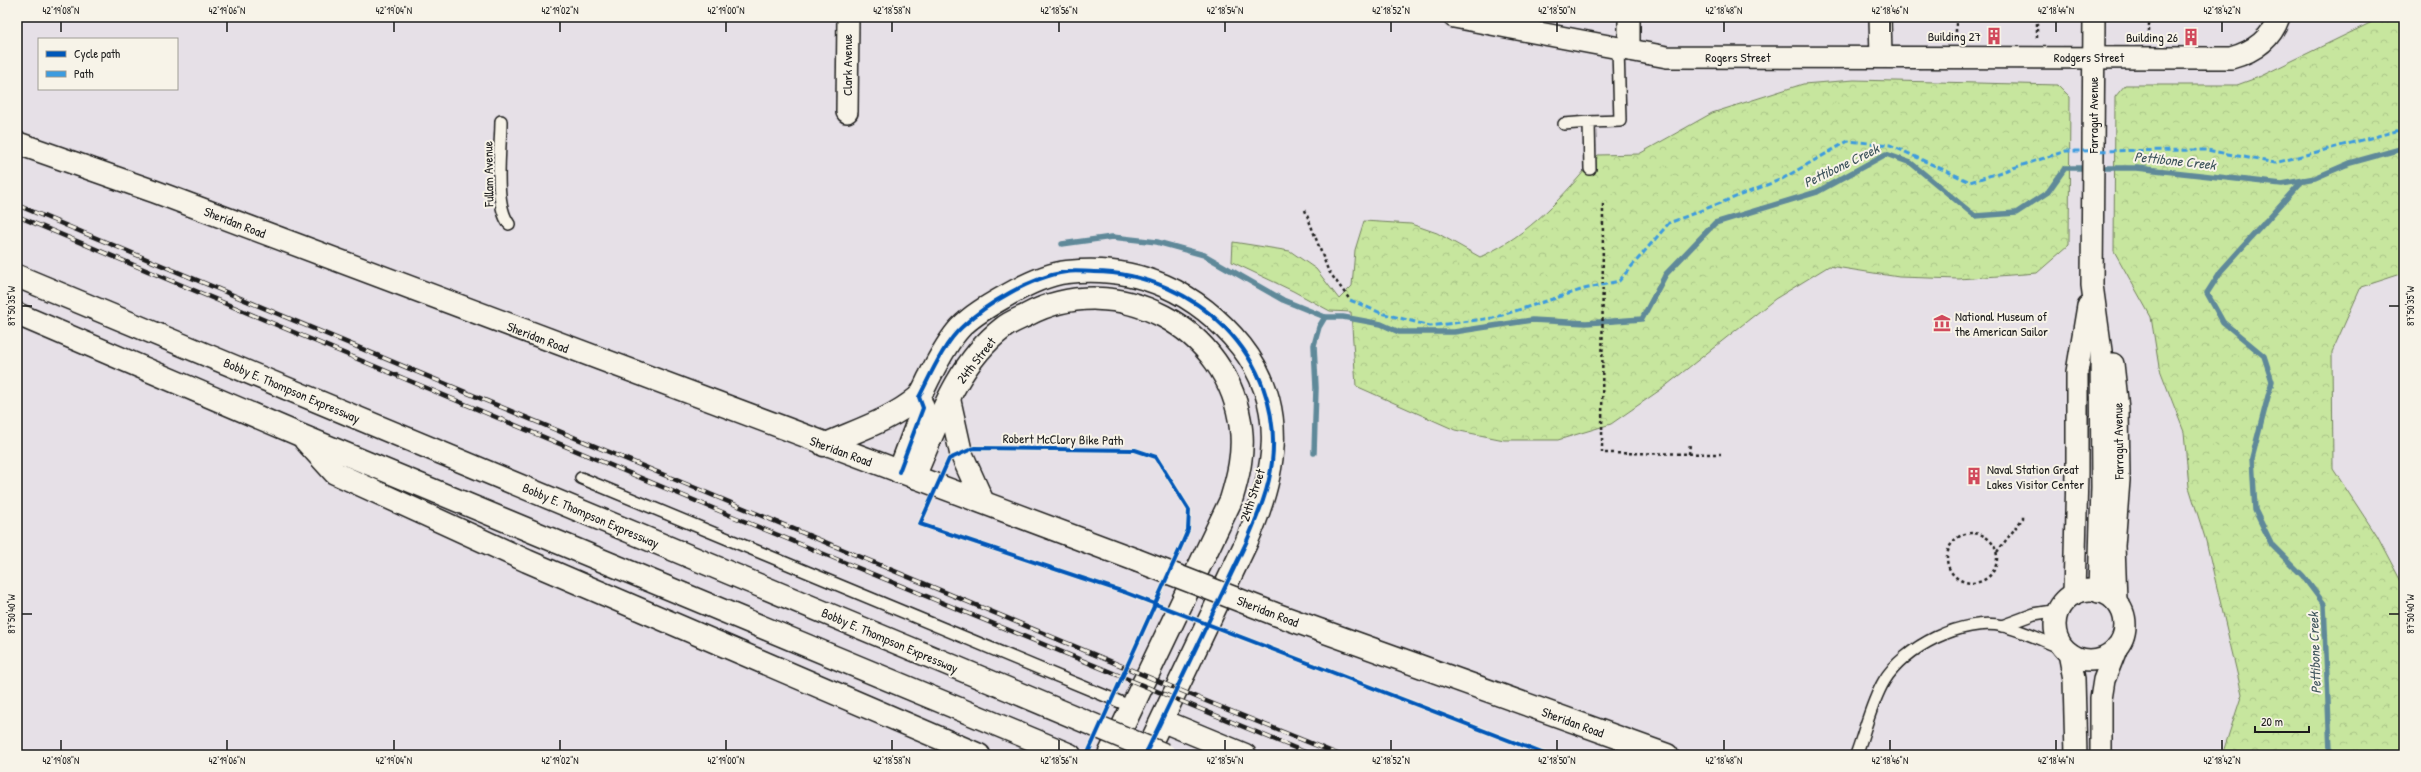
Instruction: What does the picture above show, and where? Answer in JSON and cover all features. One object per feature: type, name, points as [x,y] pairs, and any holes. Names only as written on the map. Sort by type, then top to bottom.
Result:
[{"type":"main road","name":"Sheridan Road","points":[[17,143],[156,192],[824,445],[983,502],[1275,614],[1667,755]]},
{"type":"main road","name":"24th Street","points":[[918,397],[941,356],[960,327],[987,307],[1026,285],[1066,272],[1112,272],[1153,280],[1192,299],[1224,326],[1252,361],[1267,397],[1273,440],[1269,481],[1260,510],[1163,721],[1145,755]]},
{"type":"main road","name":"Bobby E. Thompson Expressway","points":[[17,276],[1165,755]]},
{"type":"main road","name":"24th Street","points":[[907,474],[962,373],[985,345],[1004,327],[1037,310],[1063,301],[1088,298],[1124,301],[1147,307],[1163,315],[1192,336],[1220,369],[1230,387],[1241,429],[1239,474],[1231,500],[1109,755]]},
{"type":"main road","points":[[17,314],[300,435],[1070,755]]},
{"type":"main road","points":[[824,445],[875,424],[918,397],[923,408],[907,474]]},
{"type":"main road","points":[[949,398],[961,453],[983,502]]},
{"type":"main road","points":[[300,435],[335,473],[534,564],[979,755]]},
{"type":"main road","points":[[1163,721],[1245,755]]},
{"type":"street","name":"Clark Avenue","points":[[847,112],[848,17]]},
{"type":"street","name":"Rogers Street","points":[[1454,17],[1667,57],[1881,57]]},
{"type":"street","points":[[1624,49],[1629,17]]},
{"type":"street","points":[[1880,17],[1881,57]]},
{"type":"street","name":"Farragut Avenue","points":[[2094,17],[2092,285],[2101,351],[2102,487],[2108,596]]},
{"type":"street","name":"Rodgers Street","points":[[1881,57],[2231,58],[2255,49],[2270,35],[2279,17]]},
{"type":"street","name":"Farragut Avenue","points":[[2074,594],[2077,473],[2077,372],[2092,285]]},
{"type":"street","points":[[2101,755],[2101,699],[2104,680],[2124,634],[2125,622],[2122,611],[2108,596],[2084,590],[2065,600],[2059,610],[2055,629],[2059,641],[2068,652],[2076,657],[2094,660],[2110,654],[2117,648]]},
{"type":"street","points":[[2068,652],[2076,705],[2076,755]]},
{"type":"lane","points":[[1564,124],[1620,121],[1624,49]]},
{"type":"lane","name":"Fullam Avenue","points":[[501,121],[500,197],[503,217],[508,224]]},
{"type":"lane","points":[[1590,122],[1590,169]]},
{"type":"lane","points":[[581,478],[1132,707]]},
{"type":"lane","points":[[1856,755],[1884,682],[1901,659],[1915,649],[1942,635],[1965,628],[2002,626],[2034,614],[2059,610]]},
{"type":"lane","points":[[2002,626],[2068,652]]},
{"type":"path","points":[[1956,17],[1956,39]]},
{"type":"path","points":[[2037,17],[2037,46]]},
{"type":"path","points":[[2149,17],[2149,43]]},
{"type":"path","points":[[1603,204],[1602,453],[1721,454]]},
{"type":"path","points":[[1306,210],[1328,270],[1350,300]]},
{"type":"path","points":[[1689,454],[1690,443]]},
{"type":"path","points":[[1997,552],[1990,539],[1983,534],[1966,533],[1952,542],[1948,554],[1948,566],[1958,579],[1966,583],[1982,582],[1995,570],[1998,562],[1997,552],[2023,518],[2023,513]]},
{"type":"green space","points":[[2371,17],[2404,17],[2404,273],[2361,287],[2332,352],[2333,469],[2377,536],[2404,587],[2404,749],[2402,755],[2222,755],[2242,694],[2206,541],[2189,487],[2184,432],[2159,367],[2151,317],[2114,251],[2115,97],[2125,85],[2237,85],[2259,77],[2372,22]]},
{"type":"green space","points":[[1854,80],[2058,85],[2070,97],[2069,245],[2037,273],[1959,279],[1899,277],[1829,266],[1775,299],[1663,388],[1611,424],[1558,440],[1504,440],[1455,430],[1356,386],[1351,312],[1330,311],[1293,291],[1232,262],[1233,242],[1290,251],[1316,269],[1339,299],[1352,286],[1355,250],[1364,221],[1411,224],[1437,233],[1480,257],[1498,248],[1530,226],[1558,200],[1598,155],[1639,154],[1712,113],[1803,84]]},
{"type":"waterway","name":"Pettibone Creek","points":[[2097,168],[2137,168],[2282,184],[2315,178],[2350,163],[2404,148]]},
{"type":"waterway","points":[[1062,244],[1112,237],[1157,242],[1204,255],[1283,300],[1325,317],[1343,317],[1381,324],[1399,332],[1454,332],[1532,320],[1586,323],[1642,319],[1666,274],[1715,223],[1817,192],[1886,154],[1911,163],[1975,216],[2016,213],[2048,192],[2065,168],[2088,168]]},
{"type":"waterway","name":"Pettibone Creek","points":[[2303,180],[2221,271],[2207,293],[2223,322],[2264,356],[2272,381],[2252,458],[2255,510],[2272,545],[2303,576],[2324,604],[2330,751],[2327,755]]},
{"type":"waterway","points":[[1314,453],[1316,388],[1314,345],[1319,327],[1325,317]]},
{"type":"railway","points":[[17,205],[1201,699],[1340,755]]},
{"type":"railway","points":[[17,216],[722,512],[1312,755]]},
{"type":"marked path","points":[[1350,300],[1381,313],[1430,326],[1493,318],[1584,289],[1619,281],[1669,223],[1782,179],[1848,141],[1890,145],[1970,182],[2066,151],[2207,150],[2275,163],[2404,129]]},
{"type":"cycle path","points":[[899,472],[923,408],[919,397],[949,342],[955,334],[972,318],[997,300],[1025,285],[1039,279],[1069,271],[1131,276],[1166,287],[1198,305],[1225,328],[1248,356],[1263,388],[1272,424],[1272,462],[1262,503],[1246,543],[1145,755]]},
{"type":"cycle path","name":"Robert McClory Bike Path","points":[[1087,755],[1182,544],[1188,530],[1189,510],[1156,457],[1135,450],[974,448],[949,459],[920,524],[1124,592],[1547,755]]},
{"type":"place","name":"Building 27","points":[[1994,36]]},
{"type":"place","name":"Building 26","points":[[2191,37]]},
{"type":"place","name":"National Museum of the American Sailor","points":[[1942,323]]},
{"type":"place","name":"Naval Station Great Lakes Visitor Center","points":[[1974,476]]}]
